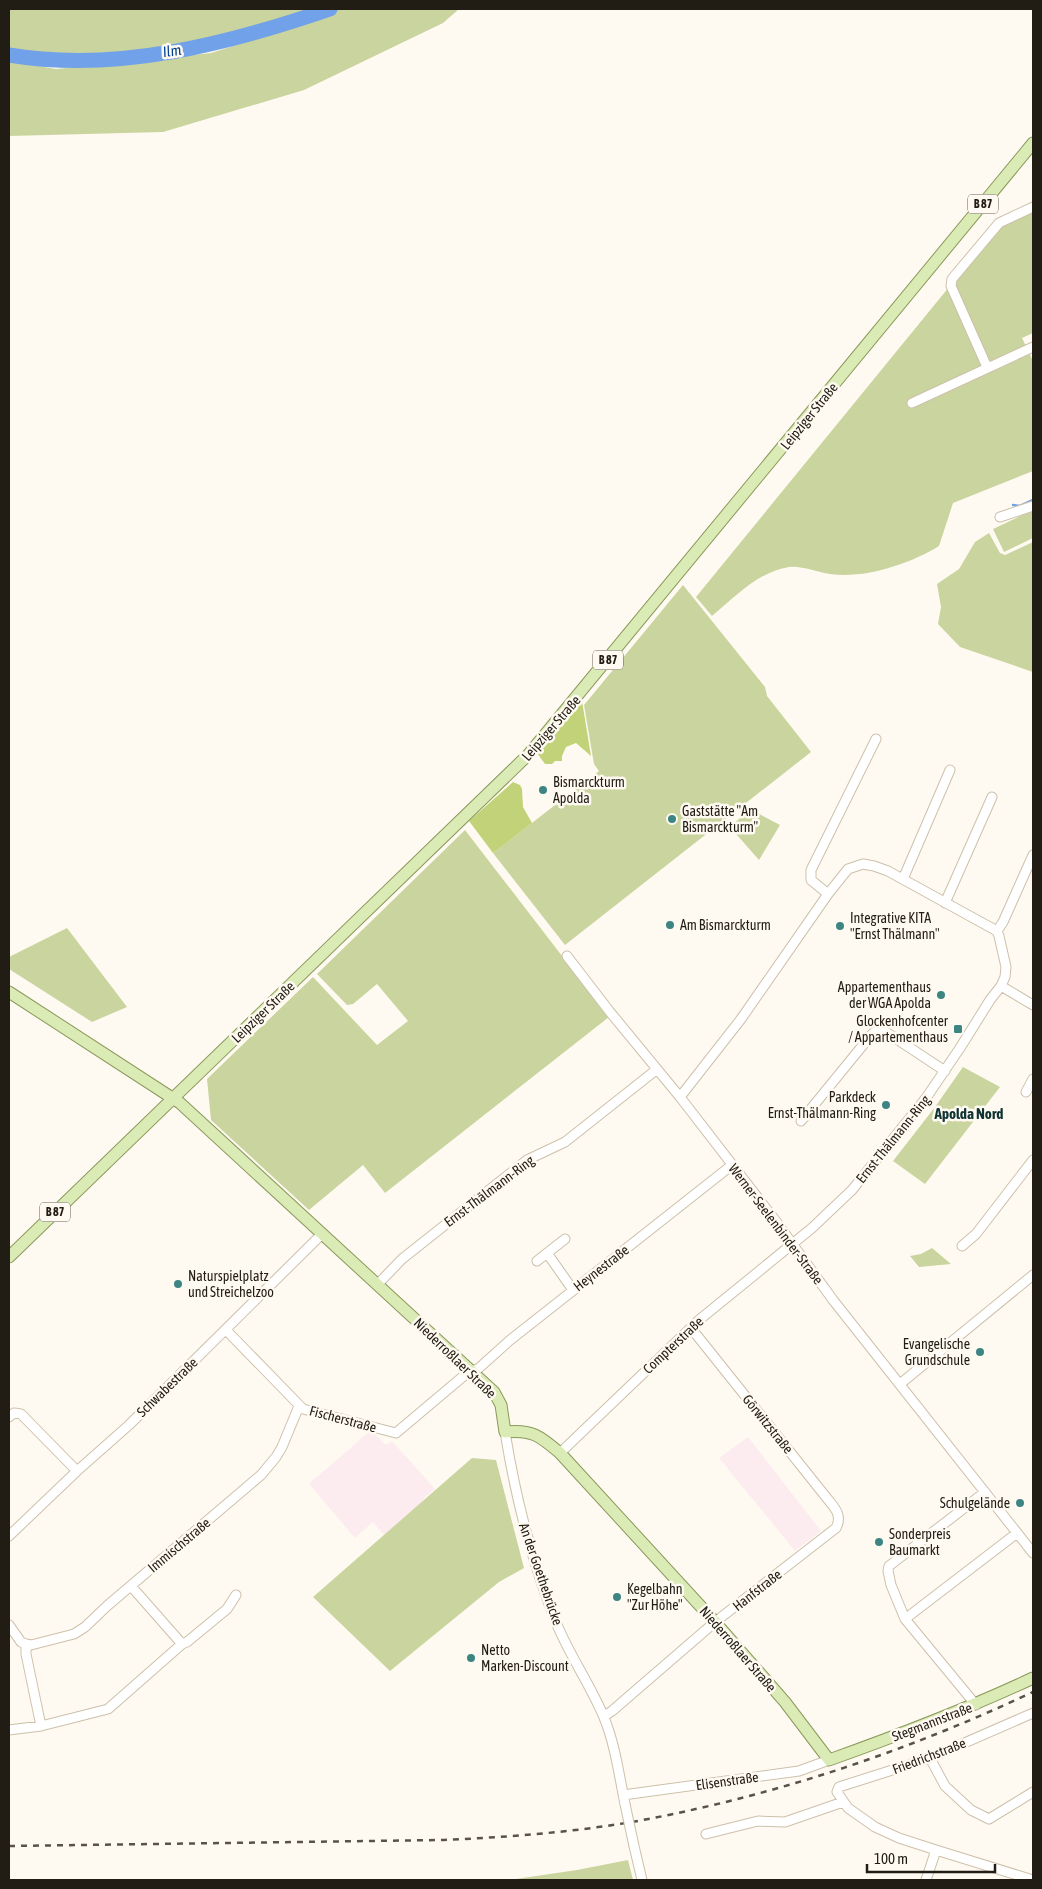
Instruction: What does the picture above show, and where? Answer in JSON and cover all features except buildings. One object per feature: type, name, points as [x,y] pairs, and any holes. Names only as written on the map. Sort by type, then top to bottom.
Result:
[{"type":"main road","name":"Leipziger Straße","points":[[9,1257],[529,754],[1033,143]]},
{"type":"main road","name":"Niederroßlaer Straße","points":[[9,992],[173,1098],[472,1371],[498,1398],[503,1411],[506,1432],[522,1431],[536,1434],[560,1453],[715,1622],[785,1702],[829,1760]]},
{"type":"main road","name":"Stegmannstraße","points":[[829,1760],[914,1730],[976,1705],[1033,1678]]},
{"type":"street","points":[[987,367],[951,286],[952,279],[999,222],[1033,207]]},
{"type":"street","points":[[912,403],[1033,347]]},
{"type":"street","points":[[1000,518],[1033,506]]},
{"type":"street","points":[[828,894],[811,880],[810,870],[876,739]]},
{"type":"street","points":[[903,879],[950,770]]},
{"type":"street","points":[[945,903],[992,797]]},
{"type":"street","points":[[680,1097],[741,1018],[828,894],[848,869],[863,864],[874,866],[903,879],[997,931],[1003,922],[1033,855]]},
{"type":"street","name":"Ernst-Thälmann-Ring","points":[[792,1244],[832,1211],[852,1190],[908,1122],[945,1071],[982,1012],[1001,986],[1005,977],[1006,967],[997,931]]},
{"type":"street","name":"Werner-Seelenbinder-Straße","points":[[567,956],[656,1070],[680,1097],[833,1300],[1033,1553]]},
{"type":"street","points":[[1001,986],[1033,1005]]},
{"type":"street","points":[[801,1121],[872,1034],[878,1030],[886,1032],[945,1071]]},
{"type":"street","name":"Ernst-Thälmann-Ring","points":[[377,1285],[408,1255],[527,1160],[565,1142],[656,1070]]},
{"type":"street","points":[[1026,1092],[1033,1079]]},
{"type":"street","points":[[962,1246],[976,1234],[1033,1160]]},
{"type":"street","name":"Heynestraße","points":[[472,1371],[479,1368],[509,1340],[732,1165]]},
{"type":"street","name":"Schwabestraße","points":[[9,1536],[76,1471],[129,1425],[322,1234]]},
{"type":"street","points":[[537,1261],[565,1239]]},
{"type":"street","name":"Compterstraße","points":[[560,1453],[699,1320],[792,1244]]},
{"type":"street","points":[[547,1253],[573,1290]]},
{"type":"street","points":[[900,1384],[1033,1275]]},
{"type":"street","name":"Görwitzstraße","points":[[691,1328],[820,1489],[839,1516],[840,1522]]},
{"type":"street","name":"Fischerstraße","points":[[226,1330],[303,1409],[396,1433],[472,1371]]},
{"type":"street","name":"Immischstraße","points":[[26,1644],[31,1645],[74,1634],[85,1627],[261,1475],[282,1447],[299,1406]]},
{"type":"street","points":[[9,1418],[14,1413],[20,1414],[76,1471]]},
{"type":"street","name":"An der Goethebrücke","points":[[506,1432],[520,1512],[539,1576],[559,1629],[604,1716],[642,1880]]},
{"type":"street","points":[[976,1705],[906,1619],[891,1585],[888,1571],[889,1566],[985,1492]]},
{"type":"street","name":"Hanfstraße","points":[[604,1716],[715,1622],[836,1528],[840,1522]]},
{"type":"street","points":[[906,1619],[1017,1533]]},
{"type":"street","points":[[131,1586],[182,1644]]},
{"type":"street","points":[[9,1730],[41,1726],[108,1709],[182,1644],[227,1609],[236,1595]]},
{"type":"street","points":[[9,1625],[21,1642],[26,1644],[26,1654],[41,1726]]},
{"type":"street","name":"Friedrichstraße","points":[[843,1802],[836,1792],[840,1787],[930,1758],[1033,1714]]},
{"type":"street","points":[[930,1758],[945,1786],[971,1810],[989,1819],[1033,1792]]},
{"type":"street","name":"Elisenstraße","points":[[624,1799],[798,1771],[829,1760]]},
{"type":"street","points":[[706,1834],[758,1821],[784,1822],[843,1802],[859,1818],[899,1838],[1033,1880]]},
{"type":"street","points":[[926,1880],[936,1850]]},
{"type":"shaded area","points":[[371,1430],[386,1445],[392,1441],[435,1489],[384,1535],[373,1522],[355,1538],[309,1484]]},
{"type":"shaded area","points":[[748,1437],[821,1531],[795,1551],[719,1458]]},
{"type":"green space","points":[[9,9],[327,9],[316,16],[211,49],[55,65],[9,58]]},
{"type":"green space","points":[[333,9],[459,9],[443,23],[304,90],[163,132],[9,136],[9,61],[56,69],[211,53],[318,19]]},
{"type":"green space","points":[[1033,210],[1033,333],[1022,338],[1033,361],[1033,471],[953,503],[939,546],[915,559],[886,569],[857,574],[830,574],[793,567],[778,570],[757,579],[712,616],[696,597],[998,227]]},
{"type":"green space","points":[[1033,510],[1033,538],[1004,552],[993,529]]},
{"type":"green space","points":[[989,533],[1000,553],[1005,555],[1033,542],[1033,672],[960,647],[938,624],[941,607],[937,584],[959,569],[975,542]]},
{"type":"green space","points":[[683,585],[765,687],[767,696],[811,752],[565,945],[493,853],[599,771],[594,764],[584,705]]},
{"type":"green space","points":[[582,701],[591,756],[576,743],[566,747],[562,761],[545,764],[537,753]]},
{"type":"green space","points":[[513,782],[520,785],[522,789],[523,807],[532,823],[493,853],[469,821]]},
{"type":"green space","points":[[750,809],[780,825],[759,860],[730,827]]},
{"type":"green space","points":[[465,830],[609,1017],[385,1193],[363,1165],[309,1210],[211,1120],[207,1079],[313,977],[377,1045],[408,1021],[377,984],[353,1004],[347,1005],[317,974]]},
{"type":"green space","points":[[67,928],[127,1007],[92,1022],[9,969],[9,957]]},
{"type":"green space","points":[[963,1067],[1000,1087],[925,1184],[893,1161]]},
{"type":"green space","points":[[932,1248],[951,1264],[919,1267],[910,1256],[921,1254]]},
{"type":"green space","points":[[472,1458],[496,1460],[524,1568],[499,1582],[390,1671],[313,1597]]},
{"type":"green space","points":[[628,1860],[633,1880],[509,1880],[577,1870]]},
{"type":"waterway","name":"Ilm","points":[[9,55],[50,60],[131,58],[212,44],[330,9]]},
{"type":"waterway","points":[[1013,505],[1020,506],[1033,500]]},
{"type":"railway","points":[[9,1846],[444,1840],[593,1828],[694,1809],[793,1784],[890,1752],[1033,1692]]},
{"type":"place","name":"Bismarckturm Apolda","points":[[543,790]]},
{"type":"place","name":"Gaststätte \"Am Bismarckturm\"","points":[[672,819]]},
{"type":"place","name":"Am Bismarckturm","points":[[670,925]]},
{"type":"place","name":"Integrative KITA \"Ernst Thälmann\"","points":[[840,926]]},
{"type":"place","name":"Appartementhaus der WGA Apolda","points":[[941,995]]},
{"type":"place","name":"Glockenhofcenter / Appartementhaus","points":[[958,1029]]},
{"type":"place","name":"Parkdeck Ernst-Thälmann-Ring","points":[[886,1105]]},
{"type":"place","name":"Naturspielplatz und Streichelzoo","points":[[178,1284]]},
{"type":"place","name":"Evangelische Grundschule","points":[[980,1352]]},
{"type":"place","name":"Schulgelände","points":[[1020,1503]]},
{"type":"place","name":"Sonderpreis Baumarkt","points":[[879,1542]]},
{"type":"place","name":"Kegelbahn \"Zur Höhe\"","points":[[617,1597]]},
{"type":"place","name":"Netto Marken-Discount","points":[[471,1658]]},
{"type":"district","name":"Apolda Nord","points":[[969,1114]]}]
